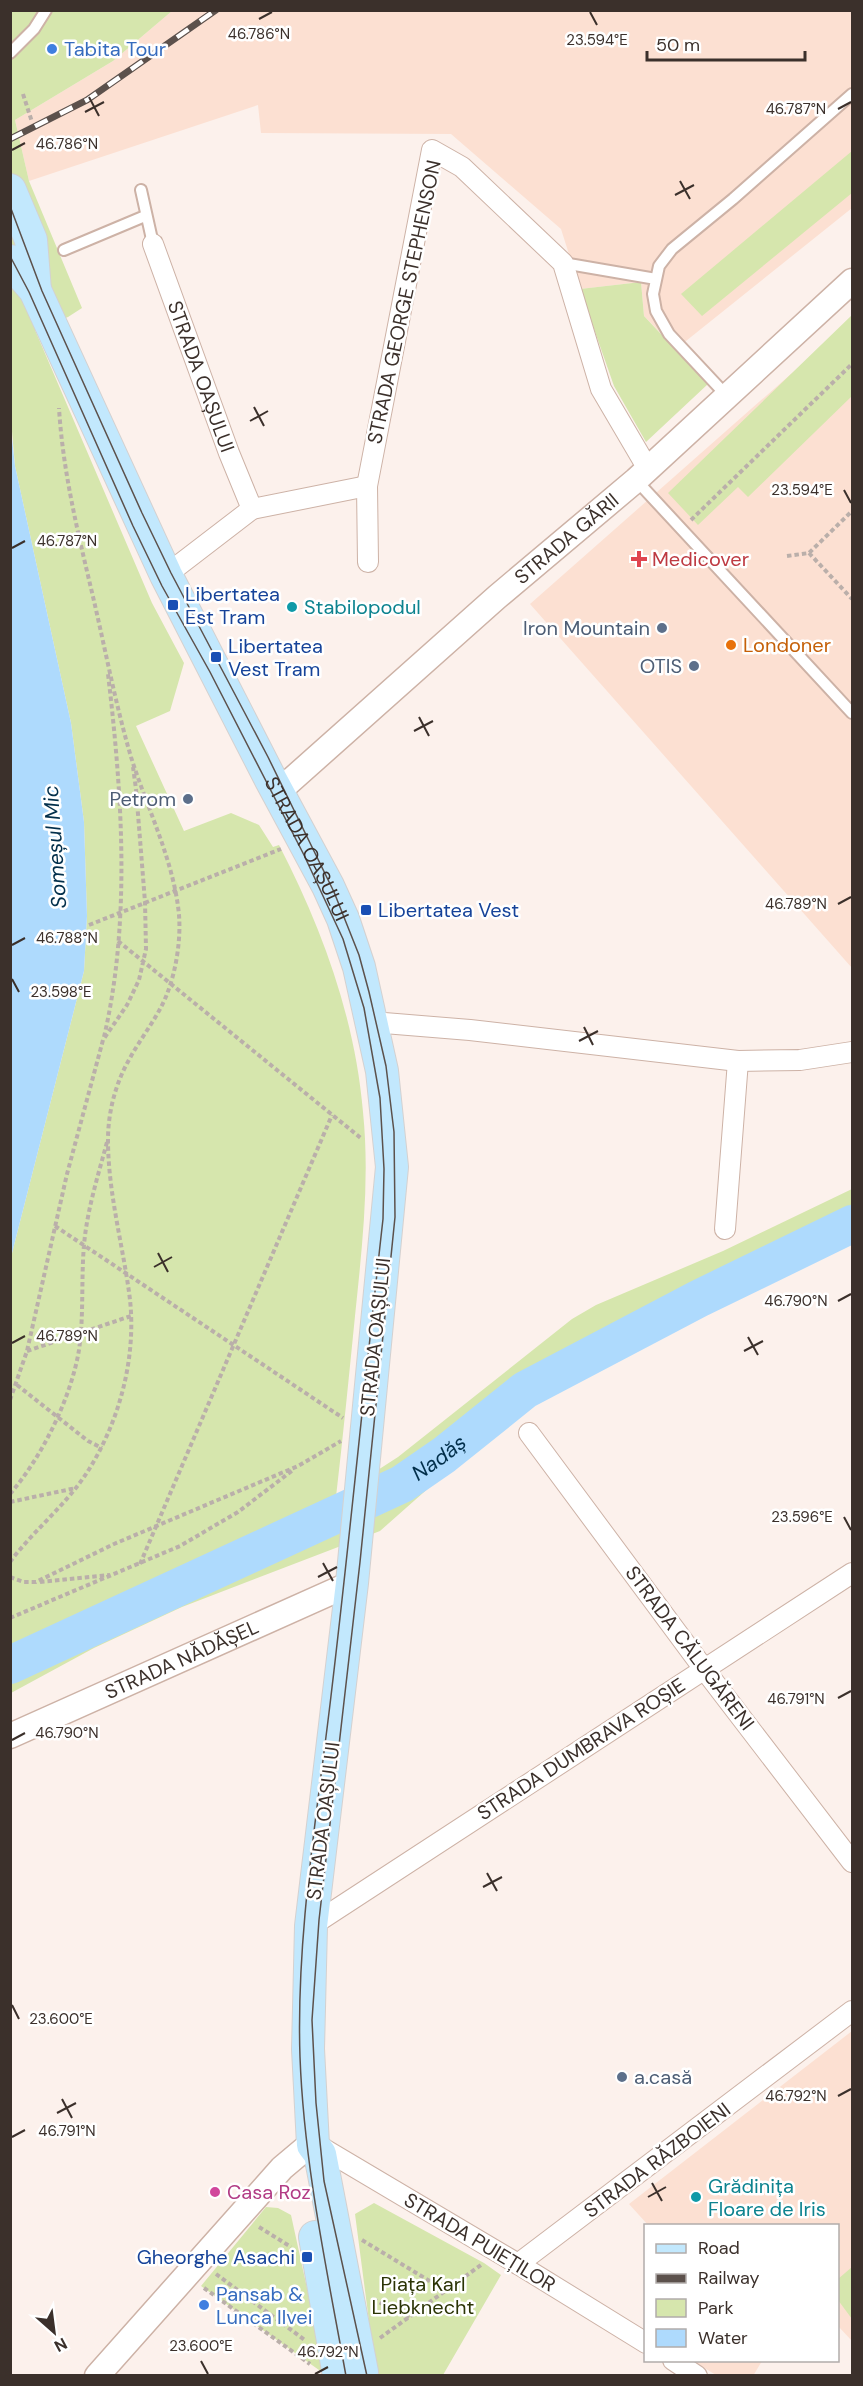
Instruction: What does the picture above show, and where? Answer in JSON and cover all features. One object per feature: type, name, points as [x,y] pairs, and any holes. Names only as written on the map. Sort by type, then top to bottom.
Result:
[{"type":"main road","name":"STRADA OAȘULUI","points":[[10,190],[31,240],[36,290]]},
{"type":"main road","name":"STRADA OAȘULUI","points":[[10,261],[36,290],[166,576],[282,788],[317,862],[343,919],[359,967],[382,1071],[392,1167],[353,1436],[353,1572],[311,1926],[308,2049],[313,2145],[320,2154],[362,2372],[360,2376]]},
{"type":"main road","name":"STRADA OAȘULUI","points":[[313,2145],[302,2160],[328,2372]]},
{"type":"street","name":"STRADA GEORGE STEPHENSON","points":[[368,562],[367,486],[432,150],[462,166],[563,263],[601,389],[642,474]]},
{"type":"street","name":"STRADA OAȘULUI","points":[[153,244],[228,453],[252,509]]},
{"type":"street","name":"STRADA GĂRII","points":[[282,788],[497,597],[642,474],[852,281]]},
{"type":"street","points":[[166,576],[252,509],[367,486]]},
{"type":"street","points":[[372,1022],[470,1030],[738,1061],[800,1060],[852,1052]]},
{"type":"street","points":[[725,1229],[738,1061]]},
{"type":"street","name":"STRADA CĂLUGĂRENI","points":[[529,1433],[704,1669],[852,1862]]},
{"type":"street","name":"STRADA NĂDĂȘEL","points":[[10,1736],[353,1572]]},
{"type":"street","name":"STRADA DUMBRAVA ROȘIE","points":[[311,1926],[852,1574]]},
{"type":"street","name":"STRADA RĂZBOIENI","points":[[518,2264],[852,2011]]},
{"type":"street","points":[[97,2376],[282,2168],[300,2151],[313,2145]]},
{"type":"street","name":"STRADA PUIEȚILOR","points":[[313,2145],[319,2146],[518,2264],[644,2342]]},
{"type":"street","points":[[675,2362],[698,2376]]},
{"type":"lane","points":[[10,53],[34,29],[45,10]]},
{"type":"lane","points":[[727,396],[669,334],[656,311],[653,294],[659,266],[672,249],[733,199],[852,94]]},
{"type":"lane","points":[[141,190],[153,244]]},
{"type":"lane","points":[[64,250],[146,216]]},
{"type":"lane","points":[[563,263],[656,279]]},
{"type":"lane","points":[[642,474],[682,529],[852,713]]},
{"type":"path","points":[[23,94],[32,122]]},
{"type":"path","points":[[682,529],[852,364]]},
{"type":"path","points":[[59,406],[67,482],[130,754],[136,789],[145,903],[146,949],[139,980],[127,1005],[103,1040]]},
{"type":"path","points":[[787,556],[809,553],[852,511]]},
{"type":"path","points":[[809,553],[852,599]]},
{"type":"path","points":[[10,1400],[27,1351],[67,1174],[111,1006],[121,912],[122,869],[106,656]]},
{"type":"path","points":[[10,1562],[76,1488],[102,1448],[126,1378],[131,1316],[109,1169],[109,1118],[122,1073],[168,992],[175,966],[179,918],[175,891],[130,754]]},
{"type":"path","points":[[89,925],[281,849]]},
{"type":"path","points":[[118,941],[364,1141]]},
{"type":"path","points":[[140,1564],[332,1115]]},
{"type":"path","points":[[10,1494],[24,1478],[58,1417],[79,1352],[84,1246],[91,1202],[108,1138]]},
{"type":"path","points":[[36,1582],[114,1544],[298,1466],[353,1436],[233,1346],[55,1226]]},
{"type":"path","points":[[27,1351],[131,1316]]},
{"type":"path","points":[[17,1385],[88,1441],[102,1448]]},
{"type":"path","points":[[10,1618],[180,1546],[238,1512],[298,1466]]},
{"type":"path","points":[[10,1502],[76,1488]]},
{"type":"path","points":[[10,1577],[24,1582],[36,1582],[115,1575]]},
{"type":"path","points":[[253,2224],[299,2252]]},
{"type":"path","points":[[358,2237],[446,2291]]},
{"type":"path","points":[[372,2344],[484,2263]]},
{"type":"path","points":[[213,2271],[312,2345]]},
{"type":"path","points":[[189,2272],[201,2286],[328,2372]]},
{"type":"path","points":[[365,2295],[410,2318]]},
{"type":"shaded area","points":[[172,11],[852,11],[852,208],[676,349],[644,316],[641,282],[580,289],[561,229],[451,134],[261,133],[258,105],[29,181],[15,120],[113,61]]},
{"type":"shaded area","points":[[852,320],[852,968],[530,604]]},
{"type":"shaded area","points":[[852,2031],[852,2341],[839,2327],[839,2224],[647,2224],[629,2204]]},
{"type":"shaded area","points":[[695,2362],[761,2362],[753,2376],[716,2375]]},
{"type":"green space","points":[[11,11],[172,11],[113,61],[15,120],[29,181],[82,308],[68,317],[35,330],[152,603],[184,663],[170,711],[136,726],[184,831],[231,813],[259,825],[273,847],[279,845],[295,876],[322,941],[353,1042],[363,1112],[366,1163],[360,1265],[336,1497],[398,1457],[572,1319],[596,1305],[723,1251],[852,1189],[852,1237],[546,1388],[501,1424],[380,1531],[182,1607],[94,1648],[11,1693],[11,1257],[84,971],[87,916],[84,822],[71,723],[15,466],[11,420]]},
{"type":"green space","points":[[852,151],[852,193],[702,316],[681,294]]},
{"type":"green space","points":[[641,282],[644,316],[708,384],[646,442],[614,386],[580,289]]},
{"type":"green space","points":[[852,315],[852,396],[748,497],[738,487],[698,525],[668,493]]},
{"type":"green space","name":"Piața Karl Liebknecht","points":[[374,2203],[484,2263],[501,2275],[443,2375],[379,2375],[372,2344],[355,2214]]},
{"type":"green space","name":"Piața Karl Liebknecht","points":[[266,2207],[278,2208],[291,2215],[326,2375],[201,2286]]},
{"type":"green space","points":[[852,2267],[852,2319],[839,2301],[839,2278]]},
{"type":"water","name":"Someșul Mic","points":[[10,420],[15,466],[71,723],[84,822],[87,916],[84,971],[11,1257]]},
{"type":"waterway","name":"Nadăș","points":[[10,1665],[402,1484],[444,1455],[525,1390],[698,1299],[852,1224]]},
{"type":"tram line","points":[[10,206],[42,291],[142,513],[268,757],[334,892],[359,955],[386,1066],[394,1132],[395,1217],[360,1562],[319,1920],[312,2020],[316,2103],[324,2181],[367,2376]]},
{"type":"tram line","points":[[10,256],[29,292],[162,586],[210,672],[304,855],[343,939],[364,1008],[380,1098],[384,1169],[383,1219],[338,1636],[304,1921],[301,1967],[300,2057],[306,2138],[317,2217],[346,2376]]},
{"type":"railway","points":[[10,139],[87,100],[216,10]]},
{"type":"place","name":"Tabita Tour","points":[[52,49]]},
{"type":"place","name":"Medicover","points":[[639,559]]},
{"type":"place","name":"Libertatea Est Tram","points":[[173,605]]},
{"type":"place","name":"Stabilopodul","points":[[292,607]]},
{"type":"place","name":"Iron Mountain","points":[[662,628]]},
{"type":"place","name":"Londoner","points":[[731,645]]},
{"type":"place","name":"Libertatea Vest Tram","points":[[216,657]]},
{"type":"place","name":"OTIS","points":[[694,666]]},
{"type":"place","name":"Petrom","points":[[188,799]]},
{"type":"place","name":"Libertatea Vest","points":[[366,910]]},
{"type":"place","name":"a.casă","points":[[622,2077]]},
{"type":"place","name":"Casa Roz","points":[[215,2192]]},
{"type":"place","name":"Grădinița Floare de Iris","points":[[696,2197]]},
{"type":"place","name":"Gheorghe Asachi","points":[[307,2257]]},
{"type":"place","name":"Pansab & Lunca Ilvei","points":[[204,2305]]}]
